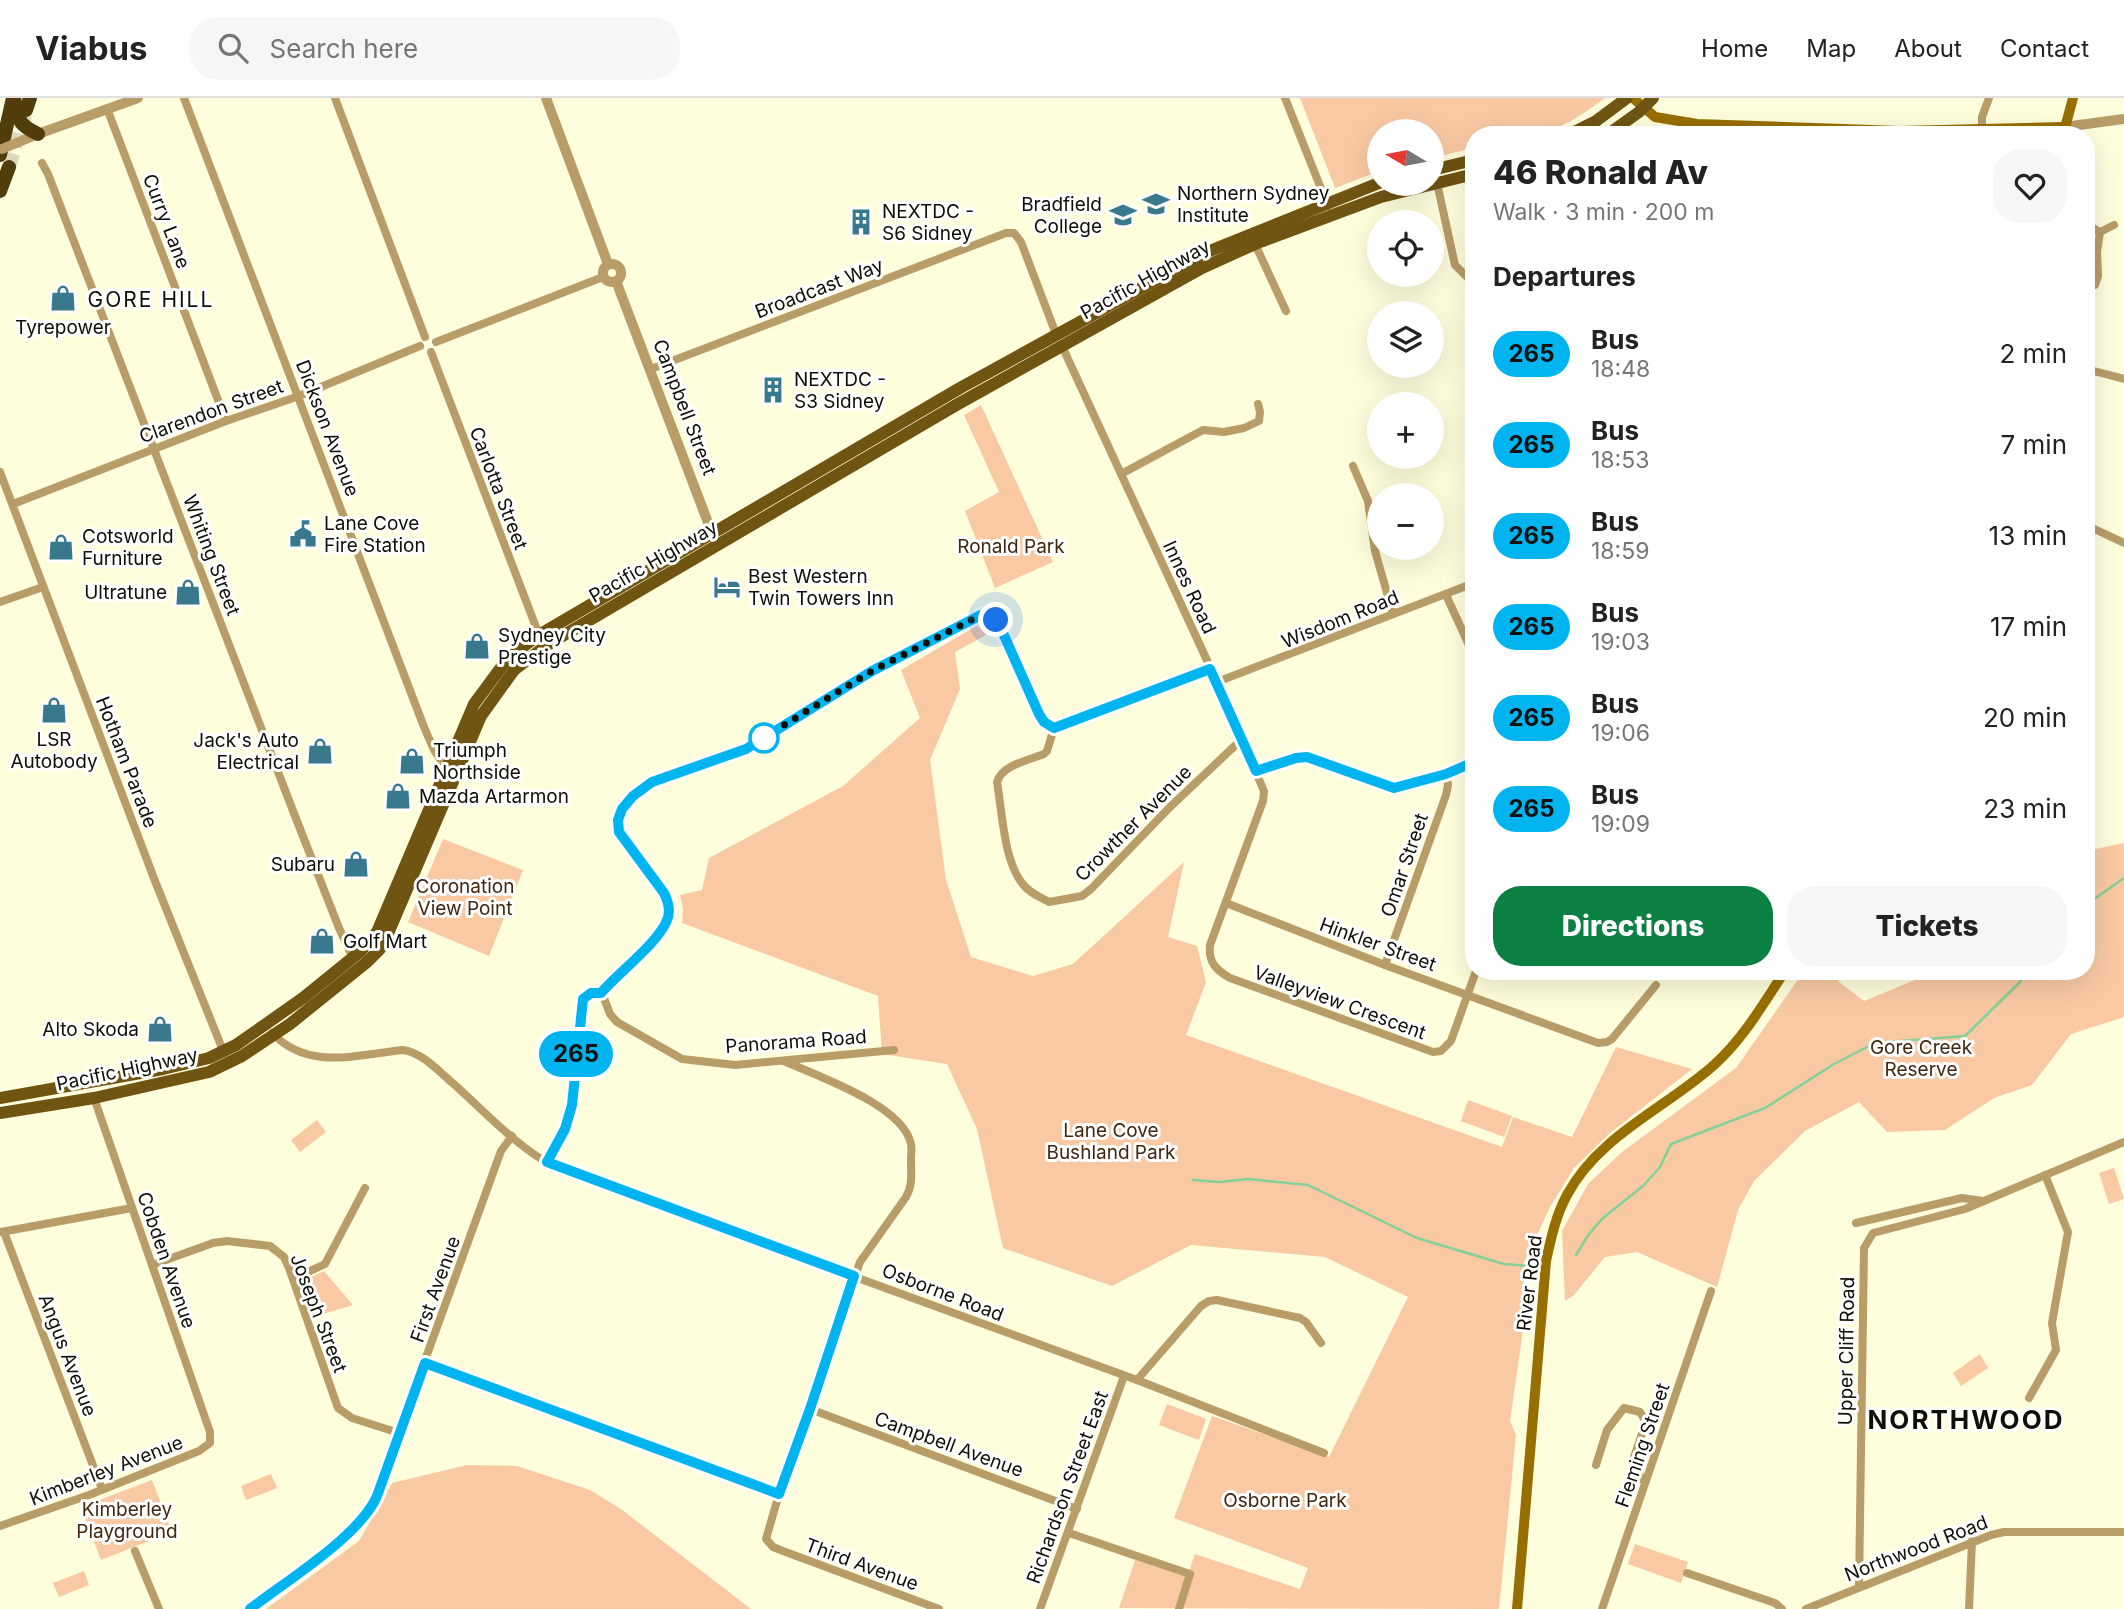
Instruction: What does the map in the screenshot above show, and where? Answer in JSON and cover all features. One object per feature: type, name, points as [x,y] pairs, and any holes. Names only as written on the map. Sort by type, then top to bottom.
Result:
[{"type":"highway","points":[[13,98],[18,120],[38,134]]},
{"type":"highway","points":[[0,191],[13,98]]},
{"type":"main road","points":[[1586,126],[1627,98]]},
{"type":"main road","points":[[1633,98],[1651,115],[1663,120],[1717,126]]},
{"type":"main road","points":[[1619,126],[1653,98]]},
{"type":"main road","points":[[2065,126],[2073,98]]},
{"type":"main road","points":[[1444,167],[1465,162]]},
{"type":"main road","name":"Pacific Highway","points":[[1444,181],[1465,176]]},
{"type":"main road","name":"Pacific Highway","points":[[269,1030],[354,958],[377,932],[467,718],[486,686],[508,658],[539,635],[712,533],[1059,340],[1367,189]]},
{"type":"main road","name":"Pacific Highway","points":[[0,1113],[94,1098],[189,1078],[328,994],[380,949],[476,726],[489,703],[514,670],[547,645],[718,546],[1207,252],[1329,209],[1385,196]]},
{"type":"main road","name":"Campbell Street","points":[[712,533],[718,546]]},
{"type":"main road","name":"River Road","points":[[1517,1609],[1546,1261],[1559,1212],[1580,1175],[1602,1150],[1688,1086],[1726,1053],[1742,1035],[1778,980]]},
{"type":"main road","name":"Pacific Highway","points":[[0,1098],[225,1057]]},
{"type":"street","points":[[3,155],[38,134],[138,98]]},
{"type":"street","name":"Dickson Avenue","points":[[184,98],[424,727],[446,768]]},
{"type":"street","points":[[335,98],[425,337]]},
{"type":"street","points":[[546,98],[608,264]]},
{"type":"street","points":[[1285,98],[1329,209]]},
{"type":"street","points":[[1982,126],[1982,117],[1989,98]]},
{"type":"street","name":"Curry Lane","points":[[108,111],[226,421]]},
{"type":"street","points":[[2089,126],[2124,119]]},
{"type":"street","name":"Whiting Street","points":[[42,163],[295,816],[339,928],[354,958]]},
{"type":"street","points":[[1440,196],[1455,265],[1465,275]]},
{"type":"street","points":[[2100,232],[2114,225]]},
{"type":"street","points":[[2095,229],[2100,232]]},
{"type":"street","points":[[2095,285],[2098,279],[2097,252],[2100,232]]},
{"type":"street","name":"Broadcast Way","points":[[651,369],[1006,233],[1014,233],[1021,242],[1059,340]]},
{"type":"street","points":[[1255,244],[1286,311]]},
{"type":"street","points":[[608,264],[618,265],[621,270],[616,281],[610,282],[603,277],[602,271],[608,264]]},
{"type":"street","points":[[436,342],[603,277]]},
{"type":"street","name":"Campbell Street","points":[[616,281],[712,533]]},
{"type":"street","points":[[425,337],[436,342]]},
{"type":"street","points":[[425,337],[420,346],[426,352],[431,352],[436,342]]},
{"type":"street","name":"Innes Road","points":[[1059,340],[1217,682],[1264,791],[1263,801],[1210,945],[1212,963]]},
{"type":"street","name":"Clarendon Street","points":[[13,504],[153,448],[299,396],[420,346]]},
{"type":"street","name":"Carlotta Street","points":[[431,352],[539,635]]},
{"type":"street","points":[[2095,371],[2124,379]]},
{"type":"street","points":[[1121,474],[1203,430],[1224,432],[1244,428],[1259,421],[1258,404]]},
{"type":"street","points":[[1353,466],[1368,501],[1375,551],[1393,614]]},
{"type":"street","name":"Hotham Parade","points":[[0,472],[155,881],[225,1057]]},
{"type":"street","points":[[2095,529],[2124,543]]},
{"type":"street","points":[[0,602],[43,587]]},
{"type":"street","name":"Wisdom Road","points":[[1217,682],[1465,587]]},
{"type":"street","points":[[1446,594],[1465,636]]},
{"type":"street","points":[[547,1162],[565,1129],[572,1105],[583,999],[591,993],[601,993],[657,935],[669,914],[664,893],[619,832],[618,826],[619,814],[625,804],[652,782],[746,749],[872,671],[981,615],[988,615],[999,624],[1039,714],[1044,722],[1054,728],[1210,669]]},
{"type":"street","name":"Crowther Avenue","points":[[1054,728],[1044,754],[1005,770],[997,782],[1009,853],[1015,869],[1024,886],[1049,902],[1082,896],[1091,889],[1169,808],[1242,738]]},
{"type":"street","points":[[1256,771],[1307,757],[1394,788],[1446,774],[1465,766]]},
{"type":"street","name":"Omar Street","points":[[1385,965],[1446,795],[1446,774]]},
{"type":"street","name":"Hinkler Street","points":[[1226,903],[1385,965],[1602,1043],[1616,1035],[1656,985]]},
{"type":"street","name":"Valleyview Crescent","points":[[1212,963],[1230,978],[1433,1052],[1441,1051],[1451,1041],[1468,995]]},
{"type":"street","points":[[1468,995],[1473,980]]},
{"type":"street","name":"Panorama Road","points":[[601,993],[610,1014],[617,1022],[682,1059],[735,1065],[894,1050]]},
{"type":"street","name":"Osborne Road","points":[[269,1030],[291,1049],[317,1058],[403,1050],[413,1052],[432,1065],[512,1136],[547,1162],[1137,1380],[1324,1453]]},
{"type":"street","points":[[425,1363],[779,1494],[854,1276],[871,1244],[911,1188],[911,1144],[884,1108],[784,1060]]},
{"type":"street","name":"Cobden Avenue","points":[[94,1098],[210,1432]]},
{"type":"street","name":"First Avenue","points":[[250,1609],[351,1532],[367,1515],[377,1496],[501,1151],[512,1136]]},
{"type":"street","name":"Upper Cliff Road","points":[[1859,1587],[1864,1248],[1872,1233],[1965,1209],[2124,1142]]},
{"type":"street","points":[[2029,1398],[2056,1350],[2052,1323],[2068,1232],[2045,1175]]},
{"type":"street","points":[[293,1279],[325,1264],[365,1188]]},
{"type":"street","name":"Upper Cliff Road","points":[[1856,1223],[1962,1198],[1983,1201]]},
{"type":"street","points":[[2,1232],[132,1208]]},
{"type":"street","name":"Angus Avenue","points":[[2,1232],[102,1489]]},
{"type":"street","name":"Joseph Street","points":[[152,1265],[220,1242],[257,1244],[279,1251],[293,1279],[338,1408],[352,1418],[400,1433]]},
{"type":"street","name":"Fleming Street","points":[[1602,1609],[1711,1291]]},
{"type":"street","points":[[1137,1380],[1201,1306],[1209,1301],[1217,1300],[1300,1318],[1306,1321],[1321,1343]]},
{"type":"street","name":"Richardson Street East","points":[[1040,1609],[1124,1376]]},
{"type":"street","points":[[1596,1465],[1607,1430],[1624,1408],[1640,1412],[1646,1422],[1634,1457],[1641,1479],[1646,1481]]},
{"type":"street","name":"Campbell Avenue","points":[[810,1409],[1077,1509]]},
{"type":"street","name":"Kimberley Avenue","points":[[0,1526],[206,1447],[210,1443],[210,1432]]},
{"type":"street","name":"Third Avenue","points":[[779,1494],[766,1539],[773,1547],[939,1609]]},
{"type":"street","name":"Northwood Road","points":[[1806,1609],[1972,1541],[2004,1532],[2124,1532]]},
{"type":"street","points":[[1069,1533],[1190,1574],[1179,1609]]},
{"type":"street","points":[[1969,1609],[1972,1541]]},
{"type":"street","points":[[135,1551],[159,1609]]},
{"type":"street","points":[[1687,1573],[1775,1603],[1782,1609]]},
{"type":"green space","points":[[1300,98],[1605,98],[1560,126],[1465,126],[1465,150],[1444,155],[1444,119],[1367,119],[1367,176],[1335,188]]},
{"type":"green space","name":"Ronald Park","points":[[981,405],[1053,562],[995,588],[965,511],[999,492],[964,415]]},
{"type":"green space","name":"Lane Cove Bushland Park","points":[[981,625],[986,635],[955,652],[960,689],[930,760],[946,880],[971,957],[1033,976],[1073,964],[1184,862],[1168,937],[1197,946],[1206,982],[1186,1035],[1502,1147],[1513,1117],[1572,1137],[1616,1047],[1692,1069],[1610,1133],[1574,1168],[1550,1207],[1523,1265],[1523,1330],[1510,1421],[1516,1435],[1499,1609],[1119,1608],[1135,1560],[1076,1539],[1189,1571],[1195,1554],[1300,1589],[1308,1568],[1174,1518],[1212,1416],[1329,1457],[1408,1297],[1325,1257],[1191,1245],[1112,1286],[1003,1248],[977,1129],[947,1064],[882,1054],[878,996],[682,923],[680,895],[702,890],[709,858],[843,786],[920,718],[901,670]]},
{"type":"green space","name":"Coronation View Point","points":[[443,839],[523,870],[489,956],[408,922]]},
{"type":"green space","name":"Gore Creek Reserve","points":[[2124,843],[2124,1017],[2071,1034],[2032,1085],[1994,1098],[1945,1130],[1887,1132],[1859,1102],[1805,1131],[1754,1181],[1738,1210],[1717,1287],[1637,1252],[1605,1257],[1574,1295],[1565,1301],[1562,1231],[1588,1184],[1622,1152],[1736,1068],[1798,980],[1838,980],[1864,1001],[1915,980],[2095,980],[2095,849]]},
{"type":"green space","points":[[1468,1100],[1512,1116],[1504,1137],[1461,1121]]},
{"type":"green space","points":[[317,1120],[326,1132],[300,1152],[291,1140]]},
{"type":"green space","points":[[2114,1168],[2124,1199],[2109,1204],[2099,1173]]},
{"type":"green space","points":[[324,1271],[353,1305],[310,1318],[300,1286],[304,1280]]},
{"type":"green space","points":[[1980,1354],[1988,1368],[1961,1386],[1953,1373]]},
{"type":"green space","points":[[1167,1404],[1206,1419],[1199,1440],[1159,1425]]},
{"type":"green space","points":[[467,1465],[517,1466],[590,1490],[621,1509],[751,1609],[266,1609],[359,1541],[392,1483]]},
{"type":"green space","points":[[271,1474],[277,1488],[246,1500],[241,1486]]},
{"type":"green space","name":"Kimberley Playground","points":[[152,1480],[172,1532],[101,1560],[81,1507]]},
{"type":"green space","points":[[1635,1544],[1688,1562],[1681,1583],[1628,1564]]},
{"type":"green space","points":[[84,1571],[89,1585],[59,1597],[53,1583]]},
{"type":"waterway","points":[[2095,899],[2124,878]]},
{"type":"waterway","points":[[1576,1255],[1603,1218],[1643,1186],[1660,1167],[1671,1144],[1765,1108],[1834,1064],[1875,1043],[1965,1036],[2021,980]]},
{"type":"waterway","points":[[1193,1180],[1220,1182],[1248,1179],[1308,1185],[1417,1238],[1504,1264],[1528,1266]]},
{"type":"tunnel","points":[[9,167],[25,115]]},
{"type":"bus line","name":"265","points":[[250,1609],[351,1532],[367,1515],[377,1496],[425,1363],[779,1494],[854,1276],[557,1168],[547,1162],[565,1129],[572,1105],[583,999],[591,993],[601,993],[657,935],[669,914],[664,893],[619,832],[619,814],[625,804],[645,786],[659,778],[746,749],[872,671],[981,615],[988,615],[999,624],[1039,714],[1048,726],[1054,728],[1068,725],[1210,669],[1256,771],[1307,757],[1394,788],[1446,774],[1465,766]]},
{"type":"place","name":"Northern Sydney Institute","points":[[1156,204]]},
{"type":"place","name":"Bradfield College","points":[[1123,215]]},
{"type":"place","name":"NEXTDC - S6 Sidney","points":[[861,222]]},
{"type":"place","name":"Tyrepower","points":[[63,298]]},
{"type":"place","name":"NEXTDC - S3 Sidney","points":[[773,390]]},
{"type":"place","name":"Lane Cove Fire Station","points":[[303,534]]},
{"type":"place","name":"Cotsworld Furniture","points":[[61,547]]},
{"type":"place","name":"Best Western Twin Towers Inn","points":[[727,587]]},
{"type":"place","name":"Ultratune","points":[[188,592]]},
{"type":"place","name":"Sydney City Prestige","points":[[477,646]]},
{"type":"place","name":"LSR Autobody","points":[[54,710]]},
{"type":"place","name":"Jack's Auto Electrical","points":[[320,751]]},
{"type":"place","name":"Triumph Northside","points":[[412,761]]},
{"type":"place","name":"Mazda Artarmon","points":[[398,796]]},
{"type":"place","name":"Subaru","points":[[356,864]]},
{"type":"place","name":"Golf Mart","points":[[322,941]]},
{"type":"place","name":"Alto Skoda","points":[[160,1029]]},
{"type":"district","name":"GORE HILL","points":[[151,300]]},
{"type":"district","name":"NORTHWOOD","points":[[1966,1420]]},
{"type":"route","points":[[764,738],[758,741],[872,671],[981,615],[988,615],[996,620]]},
{"type":"park label","name":"Osborne Park","points":[[1285,1500]]}]
